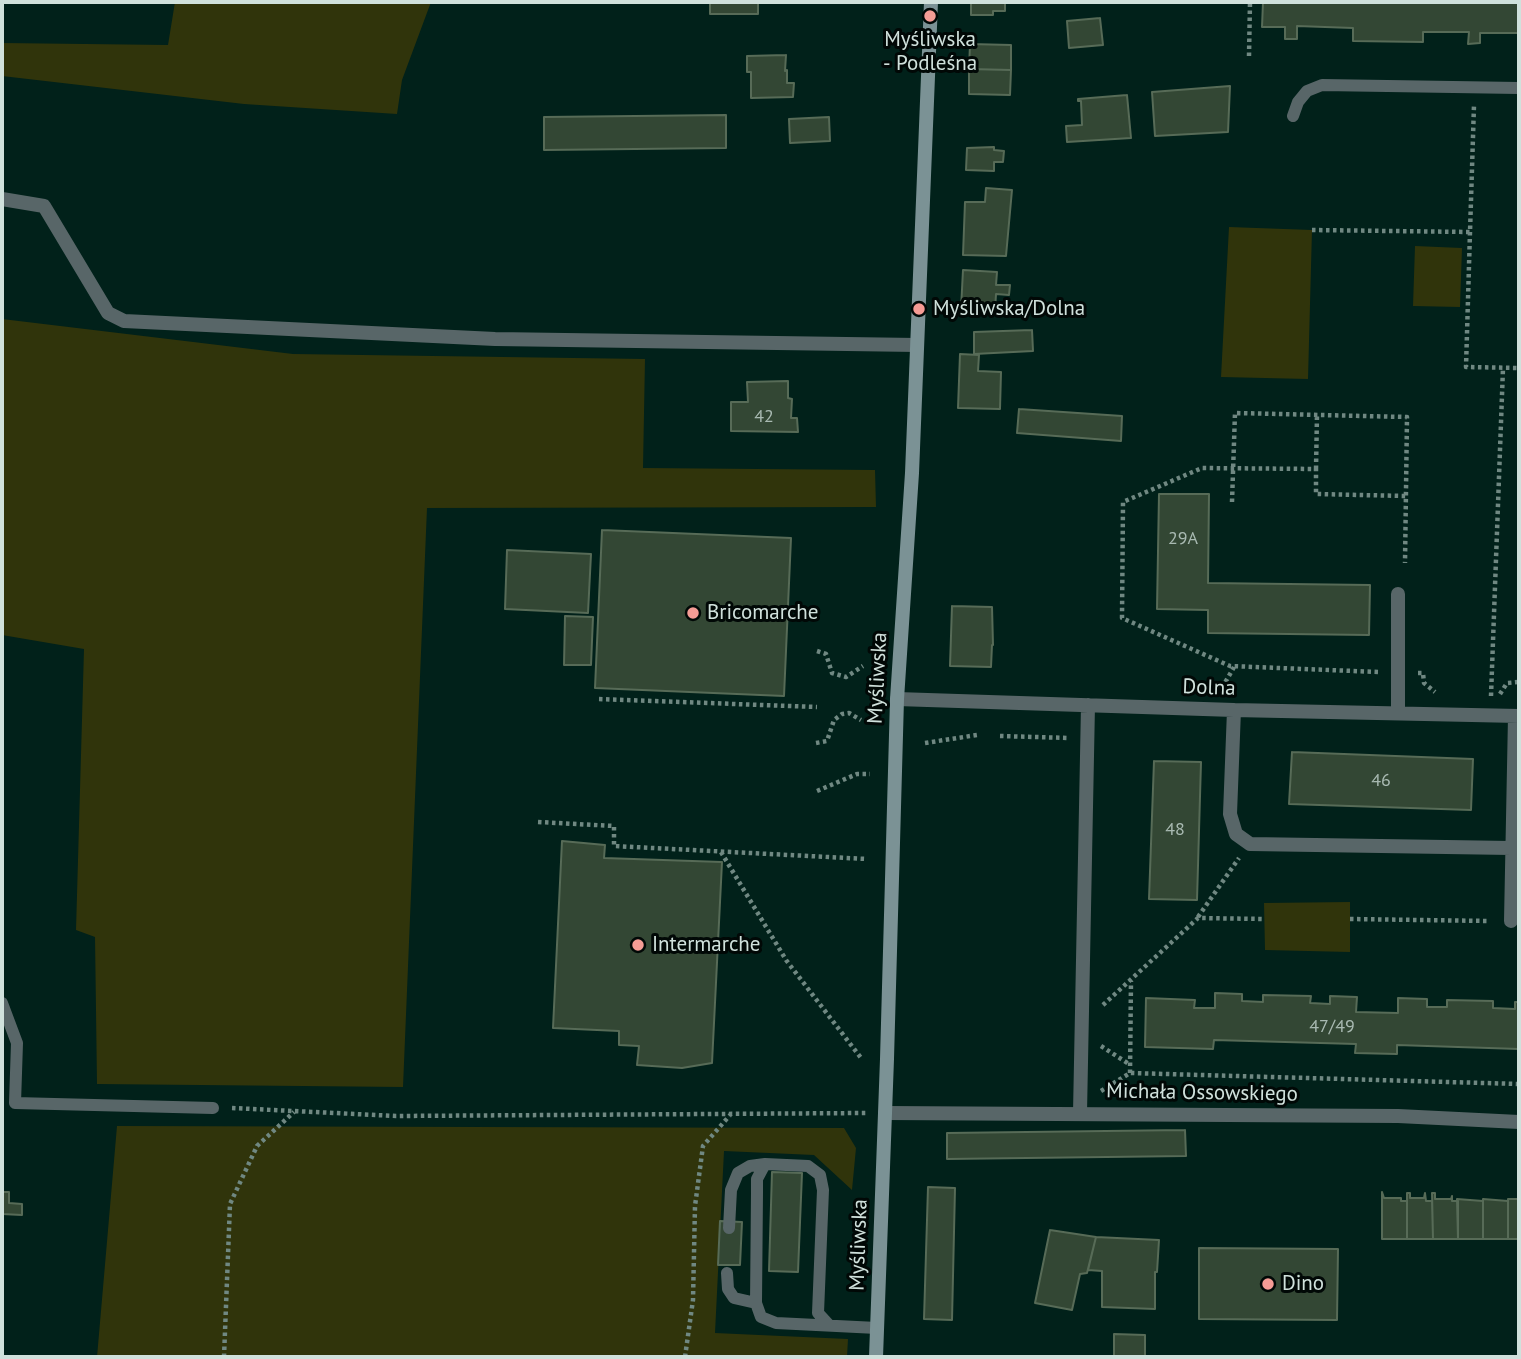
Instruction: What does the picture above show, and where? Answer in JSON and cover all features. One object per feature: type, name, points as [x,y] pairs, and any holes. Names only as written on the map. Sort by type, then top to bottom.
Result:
[{"type":"street","name":"Myśliwska","points":[[876,1357],[897,699],[912,472],[931,2]]},
{"type":"street","points":[[2,200],[44,206],[108,313],[124,321],[495,339],[917,345]]},
{"type":"street","points":[[1398,594],[1398,712]]},
{"type":"street","name":"Dolna","points":[[897,699],[1517,716]]},
{"type":"street","points":[[1080,1112],[1088,705]]},
{"type":"street","points":[[1234,710],[1230,814],[1236,834],[1250,844],[1511,848]]},
{"type":"street","points":[[1511,921],[1511,848],[1517,716]]},
{"type":"street","name":"Michała Ossowskiego","points":[[885,1113],[1080,1112],[1398,1116],[1519,1122]]},
{"type":"lane","points":[[1293,116],[1298,102],[1307,91],[1322,85],[1519,88]]},
{"type":"lane","points":[[2,1003],[17,1043],[8,1103],[213,1108]]},
{"type":"lane","points":[[765,1164],[757,1180],[755,1303],[761,1317],[776,1323],[877,1328]]},
{"type":"lane","points":[[729,1228],[731,1190],[738,1173],[750,1166],[808,1166],[820,1175],[823,1190],[818,1313],[829,1325]]},
{"type":"lane","points":[[727,1273],[728,1289],[734,1298],[755,1303]]},
{"type":"path","points":[[1249,56],[1250,2]]},
{"type":"path","points":[[1475,87],[1466,367],[1519,368]]},
{"type":"path","points":[[1312,230],[1470,232]]},
{"type":"path","points":[[1490,715],[1503,368]]},
{"type":"path","points":[[1232,502],[1235,413],[1407,417],[1405,563]]},
{"type":"path","points":[[1317,415],[1316,494],[1406,496]]},
{"type":"path","points":[[1316,469],[1202,468],[1123,502],[1122,618],[1230,666],[1423,673],[1424,683],[1434,692],[1447,693]]},
{"type":"path","points":[[817,651],[826,654],[832,673],[846,677],[863,666]]},
{"type":"path","points":[[1222,688],[1235,666]]},
{"type":"path","points":[[1480,695],[1502,693],[1507,683],[1519,682]]},
{"type":"path","points":[[599,699],[817,707]]},
{"type":"path","points":[[816,743],[827,741],[834,720],[842,713],[849,713],[861,720]]},
{"type":"path","points":[[925,743],[977,735]]},
{"type":"path","points":[[1000,736],[1075,738]]},
{"type":"path","points":[[817,791],[856,774],[870,774]]},
{"type":"path","points":[[538,822],[614,826],[614,846],[867,859]]},
{"type":"path","points":[[1082,1027],[1198,918],[1250,844]]},
{"type":"path","points":[[720,852],[786,960],[861,1058]]},
{"type":"path","points":[[1198,918],[1264,919]]},
{"type":"path","points":[[1350,919],[1511,921]]},
{"type":"path","points":[[1130,1073],[1131,981]]},
{"type":"path","points":[[1092,1040],[1130,1065]]},
{"type":"path","points":[[1097,1093],[1130,1073],[1519,1084]]},
{"type":"path","points":[[213,1108],[396,1116],[885,1113]]},
{"type":"path","points":[[224,1357],[230,1204],[257,1146],[295,1111]]},
{"type":"path","points":[[685,1357],[693,1300],[695,1206],[703,1146],[731,1114]]},
{"type":"green space","points":[[175,2],[431,2],[402,80],[397,114],[244,104],[2,76],[2,43],[168,45]]},
{"type":"green space","points":[[1229,227],[1312,230],[1308,379],[1221,377]]},
{"type":"green space","points":[[1415,246],[1462,248],[1460,307],[1413,306]]},
{"type":"green space","points":[[2,319],[293,354],[645,359],[643,468],[875,470],[876,507],[427,508],[403,1087],[97,1084],[95,937],[76,930],[84,649],[2,635]]},
{"type":"green space","points":[[1350,902],[1350,952],[1265,950],[1264,903]]},
{"type":"green space","points":[[117,1126],[844,1128],[856,1148],[852,1190],[814,1155],[724,1151],[715,1333],[848,1339],[847,1357],[97,1357]]},
{"type":"building","points":[[710,2],[758,2],[758,14],[710,14]]},
{"type":"building","points":[[971,2],[1005,2],[1005,11],[993,11],[993,15],[971,15]]},
{"type":"building","points":[[1263,2],[1519,2],[1519,33],[1480,33],[1480,43],[1468,44],[1469,32],[1423,32],[1423,42],[1353,41],[1353,28],[1297,26],[1297,39],[1285,39],[1285,27],[1262,27]]},
{"type":"building","points":[[1100,18],[1103,45],[1069,48],[1067,21]]},
{"type":"building","points":[[970,44],[1011,45],[1011,70],[969,69]]},
{"type":"building","points":[[786,55],[787,83],[794,83],[793,97],[751,98],[751,72],[747,72],[747,56]]},
{"type":"building","points":[[969,69],[1011,70],[1010,95],[969,94]]},
{"type":"building","points":[[1230,86],[1228,132],[1155,136],[1152,92]]},
{"type":"building","points":[[1127,95],[1131,138],[1067,142],[1066,126],[1082,125],[1081,101],[1078,99]]},
{"type":"building","points":[[726,115],[726,148],[544,150],[544,117]]},
{"type":"building","points":[[829,117],[830,141],[790,143],[789,119]]},
{"type":"building","points":[[994,147],[994,150],[1004,151],[1003,162],[994,162],[994,171],[966,170],[967,148]]},
{"type":"building","points":[[986,188],[1012,190],[1006,256],[963,255],[965,202],[985,202]]},
{"type":"building","points":[[963,270],[997,272],[996,285],[1010,285],[1009,295],[996,294],[995,311],[961,309]]},
{"type":"building","points":[[1032,330],[1033,351],[974,354],[974,332]]},
{"type":"building","points":[[960,354],[979,355],[978,371],[1001,372],[1000,409],[958,408]]},
{"type":"building","points":[[788,381],[788,398],[792,399],[791,418],[797,418],[798,432],[731,431],[731,402],[748,402],[747,382]]},
{"type":"building","points":[[1019,409],[1122,416],[1121,441],[1017,433]]},
{"type":"building","points":[[1159,494],[1209,494],[1208,583],[1370,585],[1369,635],[1208,633],[1208,610],[1157,609]]},
{"type":"building","name":"Bricomarche","points":[[602,530],[791,538],[784,696],[595,688]]},
{"type":"building","points":[[507,550],[591,554],[588,613],[505,609]]},
{"type":"building","points":[[952,606],[992,607],[991,667],[950,666]]},
{"type":"building","points":[[565,616],[593,617],[591,665],[564,665]]},
{"type":"building","points":[[1292,752],[1473,759],[1471,810],[1289,804]]},
{"type":"building","points":[[1154,761],[1201,762],[1197,900],[1149,899]]},
{"type":"building","name":"Intermarche","points":[[562,841],[605,845],[604,858],[722,862],[712,1063],[682,1068],[637,1065],[639,1046],[619,1045],[619,1031],[553,1028]]},
{"type":"building","points":[[1215,993],[1242,994],[1242,1001],[1263,1002],[1263,995],[1311,996],[1310,1003],[1330,1004],[1330,996],[1357,997],[1356,1012],[1398,1013],[1398,998],[1427,999],[1427,1007],[1447,1007],[1447,1000],[1493,1001],[1493,1008],[1515,1009],[1515,1002],[1519,1002],[1519,1049],[1397,1045],[1397,1054],[1355,1053],[1356,1044],[1214,1040],[1213,1049],[1145,1047],[1146,998],[1195,1000],[1194,1008],[1215,1008]]},
{"type":"building","points":[[1185,1130],[1186,1156],[947,1159],[947,1133]]},
{"type":"building","points":[[772,1172],[802,1173],[798,1272],[769,1271]]},
{"type":"building","points":[[928,1187],[955,1188],[952,1320],[924,1319]]},
{"type":"building","points":[[2,1192],[9,1192],[9,1203],[22,1204],[22,1215],[2,1214]]},
{"type":"building","points":[[1382,1192],[1384,1198],[1401,1198],[1401,1201],[1407,1201],[1407,1239],[1382,1239]]},
{"type":"building","points":[[1407,1193],[1410,1193],[1410,1198],[1424,1198],[1425,1193],[1426,1201],[1432,1201],[1433,1239],[1407,1239]]},
{"type":"building","points":[[1432,1193],[1435,1193],[1435,1199],[1451,1199],[1452,1196],[1452,1201],[1458,1201],[1458,1239],[1433,1239]]},
{"type":"building","points":[[1457,1199],[1483,1201],[1483,1239],[1458,1239]]},
{"type":"building","points":[[1483,1199],[1508,1201],[1508,1239],[1483,1239]]},
{"type":"building","points":[[1508,1199],[1519,1199],[1519,1239],[1508,1239]]},
{"type":"building","points":[[720,1221],[742,1222],[740,1265],[718,1265]]},
{"type":"building","points":[[1050,1230],[1096,1237],[1087,1273],[1080,1274],[1072,1310],[1035,1303]]},
{"type":"building","points":[[1096,1237],[1159,1240],[1155,1272],[1155,1309],[1102,1307],[1102,1271],[1088,1270]]},
{"type":"building","name":"Dino","points":[[1199,1248],[1338,1249],[1337,1320],[1199,1319]]},
{"type":"building","points":[[1114,1334],[1145,1335],[1145,1357],[1114,1357]]},
{"type":"place","name":"Myśliwska - Podleśna","points":[[930,16]]},
{"type":"place","name":"Myśliwska/Dolna","points":[[919,309]]},
{"type":"place","name":"Bricomarche","points":[[693,613]]},
{"type":"place","name":"Intermarche","points":[[638,945]]},
{"type":"place","name":"Dino","points":[[1268,1284]]}]
